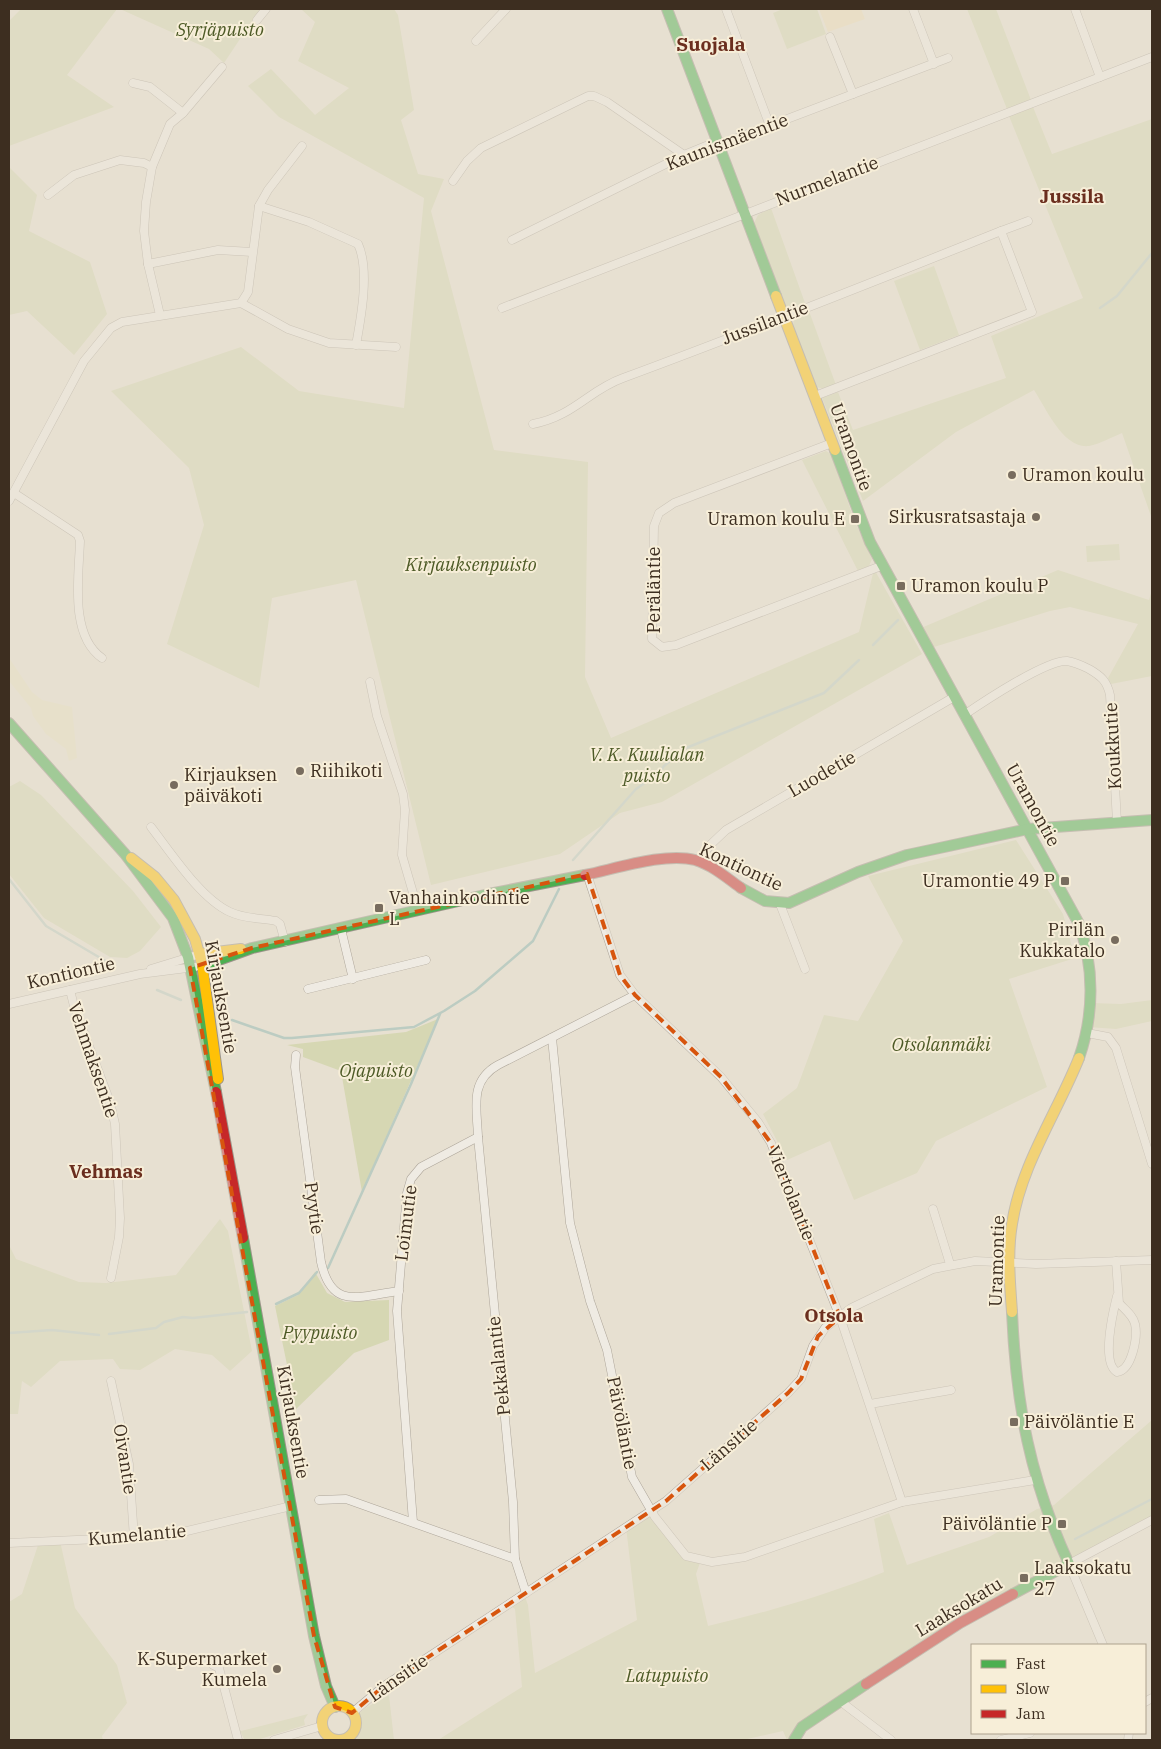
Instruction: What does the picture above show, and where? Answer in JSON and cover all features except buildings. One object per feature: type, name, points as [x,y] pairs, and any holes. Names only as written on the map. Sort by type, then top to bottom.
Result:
[{"type":"street","points":[[257,20],[266,9]]},
{"type":"street","points":[[476,41],[506,9]]},
{"type":"street","name":"Uramontie","points":[[667,9],[860,516],[881,566],[1028,829],[1080,928],[1091,1003],[1087,1033],[1079,1058],[1021,1188],[1013,1216],[1010,1263],[1015,1383],[1031,1467],[1103,1644]]},
{"type":"street","points":[[726,9],[770,126]]},
{"type":"street","points":[[913,9],[934,64]]},
{"type":"street","points":[[1074,9],[1100,77]]},
{"type":"street","points":[[830,36],[853,94]]},
{"type":"street","name":"Nurmelantie","points":[[502,308],[1152,57]]},
{"type":"street","name":"Kaunismäentie","points":[[512,240],[684,155],[770,126],[948,58]]},
{"type":"street","points":[[160,315],[148,264],[144,219],[152,167],[170,124],[183,112],[222,67]]},
{"type":"street","points":[[133,83],[150,88],[183,112]]},
{"type":"street","points":[[453,181],[467,161],[481,148],[588,96],[594,96],[606,102],[684,155]]},
{"type":"street","points":[[241,303],[248,292],[259,206],[268,190],[302,146]]},
{"type":"street","points":[[48,195],[74,175],[120,160],[144,163],[152,167]]},
{"type":"street","points":[[259,206],[309,222],[358,244],[364,260],[362,299],[356,345]]},
{"type":"street","name":"Jussilantie","points":[[533,424],[553,420],[620,379],[1028,221]]},
{"type":"street","points":[[815,396],[1032,312],[1001,231]]},
{"type":"street","points":[[148,264],[218,250],[252,252]]},
{"type":"street","points":[[9,501],[84,361],[111,328],[122,322],[241,303],[288,329],[329,343],[396,347]]},
{"type":"street","name":"Peräläntie","points":[[832,443],[674,503],[659,513],[654,526],[652,639],[662,647],[676,645],[881,566]]},
{"type":"street","points":[[14,493],[78,535],[80,541],[76,604],[79,618],[94,652],[102,658]]},
{"type":"street","name":"Koukkutie","points":[[964,715],[1036,672],[1061,662],[1068,661],[1083,666],[1099,675],[1105,681],[1110,695],[1117,822]]},
{"type":"street","points":[[370,682],[377,716],[403,794],[405,810],[402,855],[418,910]]},
{"type":"street","name":"Luodetie","points":[[700,861],[709,846],[726,830],[954,697]]},
{"type":"street","name":"Kirjauksentie","points":[[9,723],[125,854],[173,918],[188,957],[220,1112],[316,1644],[326,1686],[334,1707]]},
{"type":"street","name":"Kontiontie","points":[[140,974],[200,954],[284,942],[418,910],[663,859],[684,858],[700,861],[762,899],[780,904],[893,859],[1028,829],[1152,820]]},
{"type":"street","points":[[151,827],[201,888],[218,904],[242,916],[276,920],[280,924],[284,942]]},
{"type":"street","name":"Kirjauksentie","points":[[125,854],[145,867],[178,903],[189,922],[202,966],[216,1059],[220,1112]]},
{"type":"street","name":"Viertolantie","points":[[586,874],[620,975],[635,995],[721,1077],[758,1122],[780,1160],[840,1317],[902,1502]]},
{"type":"street","points":[[780,904],[805,969]]},
{"type":"street","points":[[341,929],[353,979]]},
{"type":"street","name":"Kontiontie","points":[[9,1004],[140,974],[202,966],[252,948]]},
{"type":"street","points":[[308,989],[426,960]]},
{"type":"street","name":"Vehmaksentie","points":[[70,990],[74,1006],[110,1102],[115,1124],[120,1218],[119,1237],[111,1278]]},
{"type":"street","points":[[478,1137],[477,1094],[484,1074],[635,995]]},
{"type":"street","points":[[1087,1033],[1108,1038],[1116,1048],[1152,1164]]},
{"type":"street","name":"Päivöläntie","points":[[552,1038],[572,1230],[590,1301],[607,1350],[630,1471],[651,1511],[675,1546],[686,1556],[701,1560],[725,1562],[745,1557],[902,1502],[1036,1480]]},
{"type":"street","name":"Pyytie","points":[[296,1055],[295,1068],[320,1252],[327,1282],[335,1292],[348,1297],[398,1291]]},
{"type":"street","name":"Loimutie","points":[[413,1522],[398,1336],[398,1291],[407,1192],[415,1172],[427,1163],[478,1137]]},
{"type":"street","name":"Pekkalantie","points":[[478,1137],[513,1502],[515,1559],[526,1593]]},
{"type":"street","points":[[934,1209],[950,1264]]},
{"type":"street","name":"Länsitie","points":[[352,1713],[370,1695],[666,1501],[788,1393],[801,1379],[818,1336],[851,1308],[910,1279],[950,1264],[975,1261],[1010,1263],[1152,1260]]},
{"type":"street","points":[[1116,1261],[1119,1303],[1132,1316],[1136,1330],[1129,1363],[1123,1370],[1117,1372],[1111,1367],[1110,1352],[1110,1325],[1117,1296]]},
{"type":"street","name":"Oivantie","points":[[110,1380],[129,1464],[134,1538]]},
{"type":"street","points":[[870,1404],[952,1390]]},
{"type":"street","points":[[319,1500],[346,1499],[515,1559]]},
{"type":"street","name":"Kumelantie","points":[[9,1543],[134,1538],[186,1532],[292,1506]]},
{"type":"street","name":"Laaksokatu","points":[[794,1740],[802,1728],[840,1701],[960,1623],[1152,1520]]},
{"type":"street","points":[[213,1665],[219,1668],[238,1740]]},
{"type":"street","points":[[840,1701],[891,1740]]},
{"type":"street","points":[[334,1707],[344,1707],[352,1713],[356,1723],[353,1733],[339,1740],[329,1737],[322,1726],[325,1714],[334,1707]]},
{"type":"street","points":[[274,1740],[322,1726]]},
{"type":"street","points":[[1001,1740],[1026,1734]]},
{"type":"highlighted area","points":[[587,874],[620,975],[635,995],[721,1077],[771,1143],[840,1317],[818,1336],[801,1379],[788,1393],[666,1501],[384,1686],[352,1713],[335,1707],[314,1636],[190,968],[252,948]]},
{"type":"shaded area","points":[[9,658],[32,692],[42,700],[72,707],[77,758],[69,761],[66,749],[46,734],[33,716],[31,708],[9,681]]},
{"type":"green space","points":[[21,9],[117,9],[67,75],[114,107],[9,146],[9,21]]},
{"type":"green space","name":"Syrjäpuisto","points":[[120,9],[260,9],[224,63],[209,49]]},
{"type":"green space","name":"Kirjauksenpuisto","points":[[301,9],[394,9],[398,15],[414,110],[401,120],[418,174],[444,179],[431,211],[494,450],[588,462],[585,677],[611,738],[859,632],[874,569],[922,654],[662,802],[620,813],[560,854],[431,885],[356,580],[272,598],[259,688],[167,644],[204,525],[189,468],[111,391],[241,347],[299,391],[404,408],[424,198],[279,117],[248,86],[271,69],[315,115],[349,88],[298,61],[315,22]]},
{"type":"green space","points":[[783,9],[817,9],[826,34],[787,49],[773,13]]},
{"type":"green space","points":[[967,9],[996,9],[1031,100],[1007,109]]},
{"type":"green space","points":[[1033,107],[1052,154],[1152,119],[1152,519],[1122,433],[1089,446],[1071,441],[1056,426],[1034,390],[956,432],[863,501],[822,398],[838,392],[853,430],[1006,378],[991,336],[1083,298],[1009,116]]},
{"type":"green space","points":[[9,167],[37,195],[29,231],[90,262],[107,314],[74,355],[27,311],[9,315]]},
{"type":"green space","points":[[771,208],[805,303],[791,307],[786,306],[754,223],[758,215]]},
{"type":"green space","points":[[934,266],[959,335],[920,350],[894,281]]},
{"type":"green space","points":[[809,311],[836,385],[825,389],[816,387],[793,326],[794,317]]},
{"type":"green space","points":[[826,451],[831,454],[855,522],[872,559],[869,566],[858,571],[802,460]]},
{"type":"green space","points":[[1119,544],[1120,560],[1087,562],[1086,546]]},
{"type":"green space","points":[[1058,570],[1149,600],[1152,590],[1152,676],[1111,684],[1108,678],[1138,624],[1070,607],[1050,611],[934,647],[921,628]]},
{"type":"green space","points":[[20,781],[41,795],[133,891],[161,927],[140,951],[127,958],[110,957],[44,918],[9,874],[9,787]]},
{"type":"green space","name":"Otsolanmäki","points":[[1016,840],[1063,914],[1075,958],[1009,979],[1047,1087],[936,1141],[917,1173],[854,1200],[830,1141],[787,1160],[763,1114],[797,1088],[824,1015],[858,1021],[903,941],[868,876]]},
{"type":"green space","points":[[1152,1000],[1152,1021],[1116,1029],[1088,1027],[1091,1003],[1121,1004]]},
{"type":"green space","name":"Ojapuisto","points":[[438,1019],[362,1192],[341,1071],[303,1057],[303,1049],[287,1045],[406,1032]]},
{"type":"green space","points":[[220,1219],[228,1231],[252,1351],[230,1371],[212,1355],[175,1349],[140,1370],[120,1369],[113,1359],[60,1361],[31,1387],[22,1381],[18,1414],[9,1414],[9,1245],[16,1259],[79,1282],[106,1283],[176,1275]]},
{"type":"green space","name":"Pyypuisto","points":[[315,1272],[327,1293],[345,1302],[389,1300],[389,1340],[354,1353],[296,1409],[275,1306],[298,1295]]},
{"type":"green space","name":"Latupuisto","points":[[1152,1420],[1152,1520],[997,1602],[814,1718],[794,1740],[787,1740],[783,1731],[743,1740],[438,1740],[522,1687],[515,1609],[508,1604],[524,1594],[528,1605],[535,1673],[637,1620],[626,1527],[651,1511],[675,1545],[701,1560],[696,1574],[708,1626],[797,1602],[884,1572],[874,1519],[889,1513],[907,1565],[989,1537],[1037,1509],[1054,1505]]},
{"type":"green space","points":[[60,1541],[75,1608],[117,1665],[127,1703],[102,1736],[103,1740],[9,1740],[9,1602],[22,1594],[39,1542]]},
{"type":"green space","points":[[389,1695],[394,1740],[350,1740],[350,1731],[355,1717]]},
{"type":"green space","points":[[308,1714],[304,1720],[305,1725],[257,1740],[244,1739],[239,1729],[241,1731]]},
{"type":"sand","points":[[819,9],[861,9],[865,19],[828,32]]},
{"type":"waterway","points":[[1100,308],[1117,296],[1152,253]]},
{"type":"waterway","points":[[873,645],[898,620]]},
{"type":"waterway","points":[[573,860],[636,789],[659,773],[664,766],[686,748],[824,693],[859,660]]},
{"type":"waterway","points":[[9,879],[46,926],[114,966]]},
{"type":"waterway","points":[[232,1020],[284,1038],[414,1027],[475,991],[533,941],[559,889]]},
{"type":"waterway","points":[[157,990],[181,1000]]},
{"type":"waterway","points":[[328,1268],[411,1084],[440,1014]]},
{"type":"waterway","points":[[276,1304],[299,1293],[317,1272]]},
{"type":"waterway","points":[[109,1334],[156,1328],[164,1322],[183,1317],[193,1318],[247,1312]]},
{"type":"waterway","points":[[9,1333],[52,1330],[99,1335]]},
{"type":"waterway","points":[[1075,1539],[1152,1499]]},
{"type":"traffic: fast","points":[[667,9],[776,296]]},
{"type":"traffic: fast","points":[[835,450],[870,542],[1078,922],[1084,939],[1090,973],[1088,1025],[1079,1058]]},
{"type":"traffic: fast","points":[[9,723],[125,854],[173,918],[188,957],[216,1092]]},
{"type":"traffic: fast","points":[[741,888],[765,901],[789,903],[858,872],[907,855],[1028,829],[1152,820]]},
{"type":"traffic: fast","points":[[202,966],[252,948],[489,894],[585,875]]},
{"type":"traffic: fast","points":[[243,1238],[314,1636],[326,1686],[335,1707]]},
{"type":"traffic: fast","points":[[1012,1312],[1017,1379],[1027,1441],[1044,1502],[1069,1564],[1013,1594]]},
{"type":"traffic: fast","points":[[794,1740],[802,1727],[866,1684]]},
{"type":"traffic: slow","points":[[776,296],[835,450]]},
{"type":"traffic: slow","points":[[131,858],[155,877],[174,900],[195,939],[202,964],[218,1079]]},
{"type":"traffic: slow","points":[[200,954],[241,949]]},
{"type":"traffic: slow","points":[[1012,1312],[1009,1268],[1012,1224],[1017,1202],[1031,1160],[1079,1058]]},
{"type":"traffic: slow","points":[[339,1706],[351,1711],[356,1723],[351,1735],[339,1740],[327,1735],[322,1723],[327,1711],[339,1706]]},
{"type":"traffic: jam","points":[[585,875],[655,860],[683,858],[707,865],[741,888]]},
{"type":"traffic: jam","points":[[216,1092],[243,1238]]},
{"type":"traffic: jam","points":[[866,1684],[960,1623],[1013,1594]]},
{"type":"place","name":"Uramon koulu","points":[[1012,475]]},
{"type":"place","name":"Sirkusratsastaja","points":[[1036,517]]},
{"type":"place","name":"Uramon koulu E","points":[[855,519]]},
{"type":"place","name":"Uramon koulu P","points":[[901,586]]},
{"type":"place","name":"Riihikoti","points":[[300,771]]},
{"type":"place","name":"Kirjauksen päiväkoti","points":[[174,785]]},
{"type":"place","name":"Uramontie 49 P","points":[[1065,881]]},
{"type":"place","name":"Vanhainkodintie L","points":[[379,908]]},
{"type":"place","name":"Pirilän Kukkatalo","points":[[1115,940]]},
{"type":"place","name":"Päivöläntie E","points":[[1014,1422]]},
{"type":"place","name":"Päivöläntie P","points":[[1062,1524]]},
{"type":"place","name":"Laaksokatu 27","points":[[1024,1578]]},
{"type":"place","name":"K-Supermarket Kumela","points":[[277,1669]]},
{"type":"district","name":"Suojala","points":[[711,44]]},
{"type":"district","name":"Jussila","points":[[1072,196]]},
{"type":"district","name":"Vehmas","points":[[106,1171]]},
{"type":"district","name":"Otsola","points":[[834,1315]]},
{"type":"park label","name":"V. K. Kuulialan puisto","points":[[647,765]]}]
